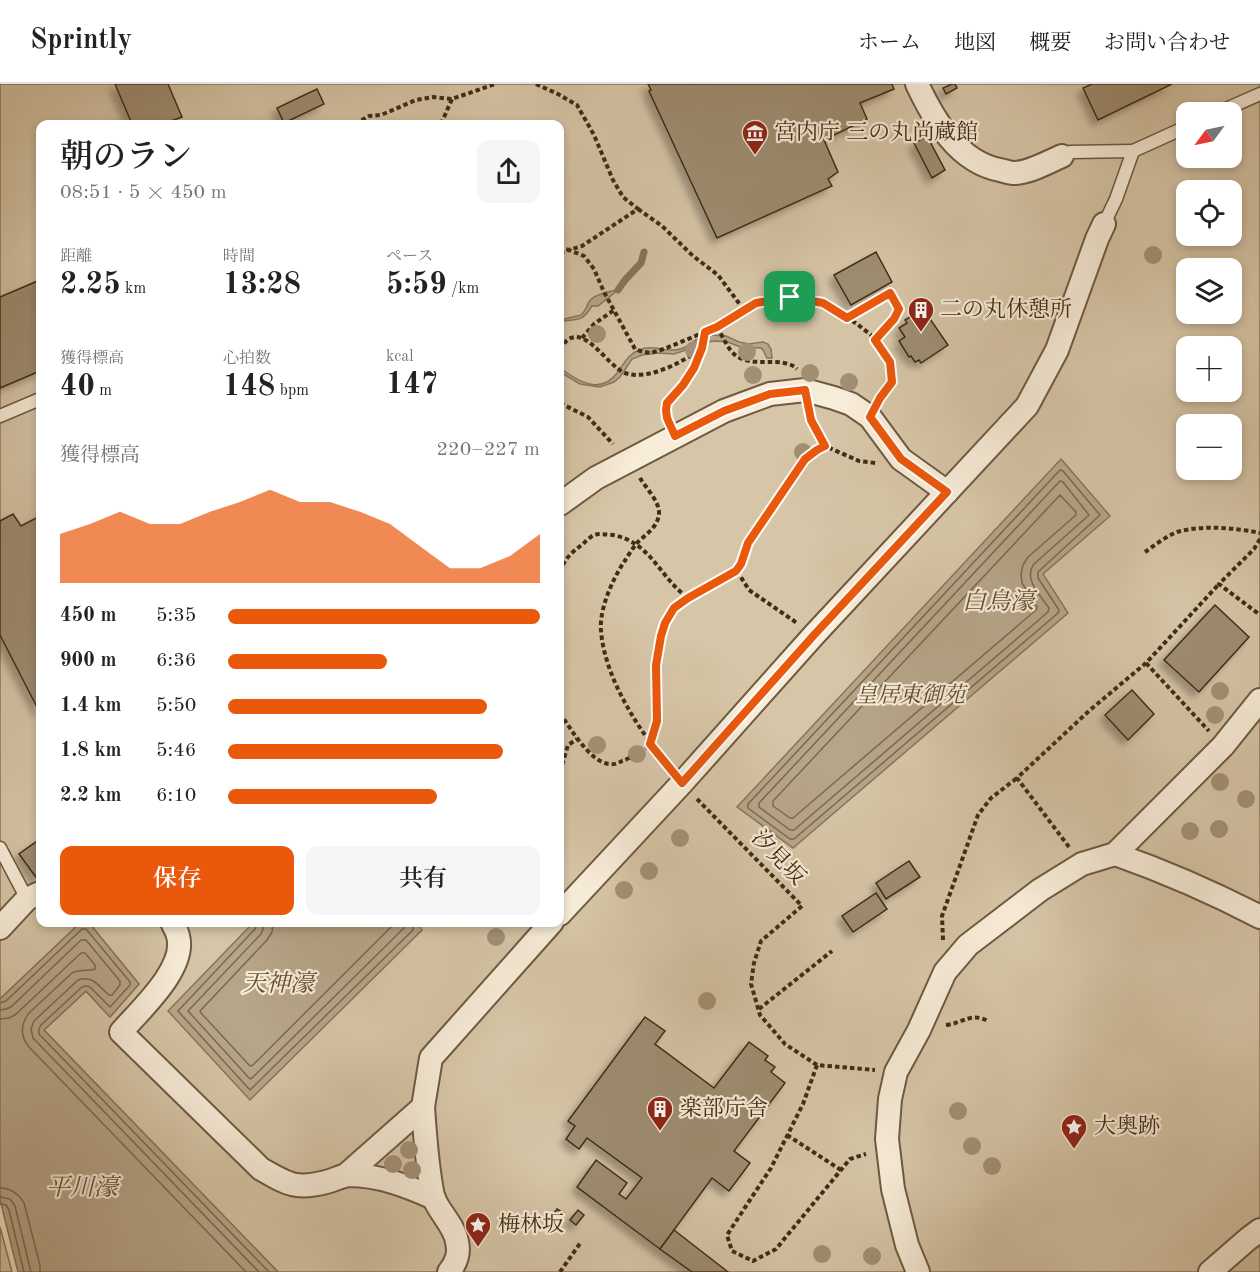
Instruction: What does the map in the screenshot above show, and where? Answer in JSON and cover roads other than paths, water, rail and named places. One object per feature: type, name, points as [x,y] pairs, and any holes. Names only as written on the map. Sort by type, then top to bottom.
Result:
[{"type":"street","points":[[917,84],[947,136],[964,152],[990,168],[1015,173],[1038,167],[1062,156]]},
{"type":"street","points":[[564,902],[682,783],[814,635],[1027,405],[1057,350],[1104,224]]},
{"type":"street","points":[[564,501],[596,478],[724,411],[770,394],[805,390],[851,404],[870,417],[901,459],[947,492]]},
{"type":"street","points":[[918,1272],[907,1245],[893,1189],[887,1139],[890,1099],[896,1072],[925,1017],[945,972],[968,945],[1040,890],[1082,864],[1115,854],[1223,746],[1260,700]]},
{"type":"street","points":[[1115,854],[1219,896],[1260,918]]},
{"type":"street","points":[[0,928],[34,896]]},
{"type":"street","points":[[174,927],[179,937],[178,952],[172,970],[121,1032],[261,1169],[287,1184],[307,1186],[328,1182],[346,1175],[423,1107]]},
{"type":"street","points":[[449,1272],[458,1256],[457,1240],[434,1198],[423,1107],[430,1058],[548,927]]},
{"type":"street","points":[[346,1175],[374,1177],[407,1186],[434,1198]]},
{"type":"street","points":[[1210,1272],[1260,1230]]},
{"type":"lane","points":[[1242,102],[1260,94]]},
{"type":"lane","points":[[1062,156],[1070,152],[1132,151],[1176,131]]},
{"type":"lane","points":[[1104,224],[1116,199],[1132,151]]},
{"type":"lane","points":[[0,416],[36,401]]},
{"type":"lane","points":[[0,848],[34,896]]},
{"type":"water","points":[[618,290],[598,306],[592,306],[581,318],[564,321],[564,319],[581,315],[594,297]]},
{"type":"water","points":[[709,335],[726,336],[749,344],[763,342],[771,349],[772,358],[767,358],[761,348],[740,347],[728,342],[716,341],[697,343],[674,354],[642,355],[632,359],[614,382],[600,387],[580,384],[564,374],[564,371],[588,384],[603,384],[610,380],[629,357],[639,350],[644,348],[680,349]]},
{"type":"water","name":"白鳥濠","points":[[1061,459],[1110,516],[1043,574],[1068,613],[793,848],[737,807]]},
{"type":"water","name":"平川濠","points":[[76,927],[92,927],[139,984],[110,1017],[86,991],[44,1030],[278,1272],[18,1272],[0,1200],[0,999]]},
{"type":"water","name":"天神濠","points":[[249,927],[420,927],[422,930],[250,1100],[168,1011]]},
{"type":"waterway","points":[[618,290],[641,263],[644,252]]},
{"type":"place","name":"宮内庁 三の丸尚蔵館","points":[[755,156]]},
{"type":"place","name":"二の丸休憩所","points":[[921,333]]},
{"type":"place","name":"楽部庁舎","points":[[660,1132]]},
{"type":"place","name":"大奥跡","points":[[1074,1150]]},
{"type":"place","name":"梅林坂","points":[[478,1248]]},
{"type":"park label","name":"皇居東御苑","points":[[910,696]]}]
